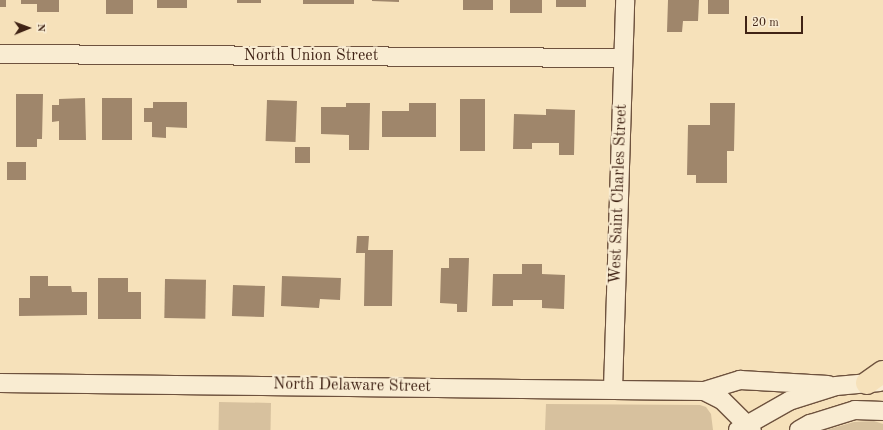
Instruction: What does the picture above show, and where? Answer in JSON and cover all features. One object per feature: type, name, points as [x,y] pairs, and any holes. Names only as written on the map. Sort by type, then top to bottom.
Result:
[{"type":"street","name":"West Saint Charles Street","points":[[613,389],[625,0]]},
{"type":"street","name":"North Union Street","points":[[0,54],[623,58]]},
{"type":"street","points":[[746,428],[789,401],[836,386],[878,379]]},
{"type":"street","name":"North Delaware Street","points":[[0,383],[704,391],[740,380],[836,386]]},
{"type":"street","name":"North Delaware Street","points":[[704,391],[722,400],[746,428]]},
{"type":"street","points":[[800,430],[810,424],[855,410],[883,411]]},
{"type":"shaded area","points":[[219,402],[271,403],[271,430],[219,430]]},
{"type":"shaded area","points":[[546,404],[700,405],[706,407],[711,414],[713,430],[545,430]]},
{"type":"shaded area","points":[[874,421],[883,424],[883,430],[826,430],[854,422]]},
{"type":"building","points":[[0,0],[6,0],[6,7],[0,7]]},
{"type":"building","points":[[21,0],[59,0],[59,12],[37,12],[37,4],[21,4]]},
{"type":"building","points":[[106,0],[133,0],[133,14],[106,14]]},
{"type":"building","points":[[157,0],[187,0],[187,8],[157,8]]},
{"type":"building","points":[[237,0],[261,0],[261,3],[237,3]]},
{"type":"building","points":[[303,0],[354,0],[354,4],[303,4]]},
{"type":"building","points":[[399,0],[399,2],[372,1]]},
{"type":"building","points":[[463,0],[493,0],[493,10],[463,10]]},
{"type":"building","points":[[510,0],[542,0],[542,13],[510,13]]},
{"type":"building","points":[[556,0],[586,0],[586,7],[556,7]]},
{"type":"building","points":[[668,0],[699,0],[698,21],[683,21],[682,32],[667,32]]},
{"type":"building","points":[[708,0],[729,0],[729,14],[708,14]]},
{"type":"building","points":[[16,94],[43,94],[42,139],[37,139],[37,147],[16,147]]},
{"type":"building","points":[[85,98],[86,140],[59,140],[59,121],[52,122],[52,105],[59,105],[59,99]]},
{"type":"building","points":[[102,98],[132,98],[132,140],[102,140]]},
{"type":"building","points":[[460,99],[485,99],[485,151],[460,151]]},
{"type":"building","points":[[267,100],[297,101],[296,142],[266,141]]},
{"type":"building","points":[[153,102],[187,102],[187,128],[166,127],[166,138],[152,137],[152,122],[144,122],[144,108],[153,108]]},
{"type":"building","points":[[346,103],[370,103],[369,150],[349,150],[349,135],[321,134],[321,107],[346,107]]},
{"type":"building","points":[[409,103],[436,103],[436,137],[382,137],[382,111],[409,111]]},
{"type":"building","points":[[710,103],[735,103],[734,151],[727,151],[727,183],[696,183],[696,175],[687,175],[688,125],[710,125]]},
{"type":"building","points":[[546,109],[575,110],[574,155],[559,155],[559,143],[532,143],[532,149],[513,149],[514,114],[546,115]]},
{"type":"building","points":[[295,147],[310,147],[310,163],[295,163]]},
{"type":"building","points":[[7,162],[26,162],[26,180],[7,180]]},
{"type":"building","points":[[357,236],[369,236],[368,250],[393,250],[392,306],[364,306],[365,253],[356,253]]},
{"type":"building","points":[[449,258],[469,258],[467,312],[457,312],[457,304],[440,303],[441,268],[449,268]]},
{"type":"building","points":[[522,264],[542,264],[542,274],[565,275],[564,309],[542,308],[542,300],[513,300],[513,306],[492,306],[493,274],[522,274]]},
{"type":"building","points":[[30,276],[48,276],[48,286],[71,286],[72,292],[87,292],[87,315],[19,316],[19,298],[30,298]]},
{"type":"building","points":[[282,276],[341,278],[340,300],[320,299],[319,308],[281,306]]},
{"type":"building","points":[[98,278],[128,278],[128,292],[141,292],[141,319],[98,319]]},
{"type":"building","points":[[165,279],[206,280],[205,319],[164,318]]},
{"type":"building","points":[[233,285],[265,286],[264,317],[232,316]]}]
